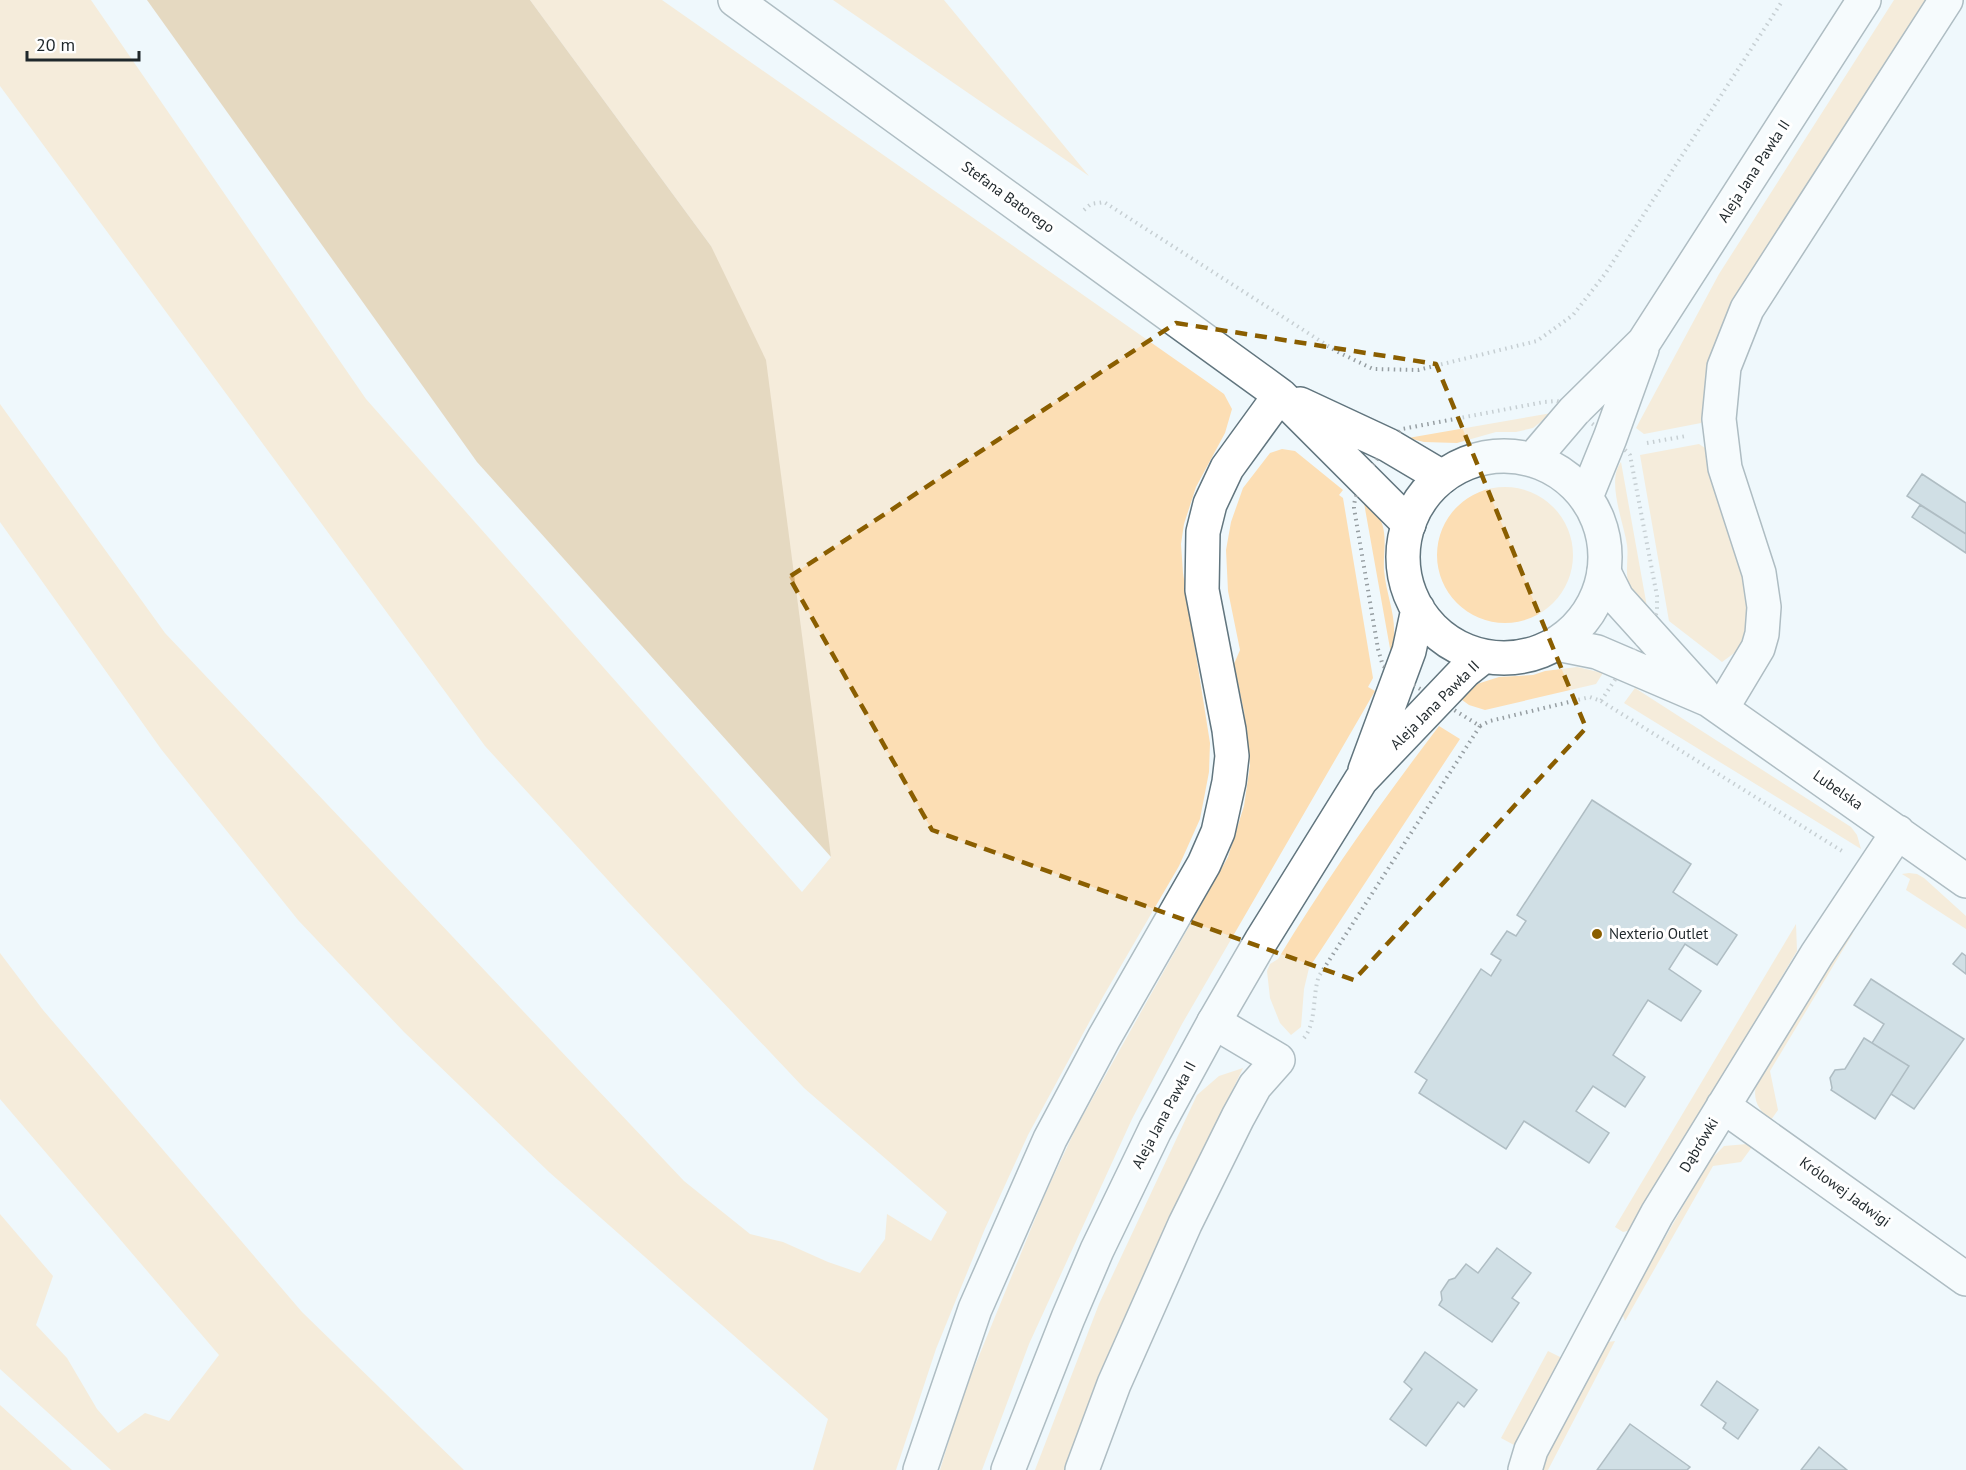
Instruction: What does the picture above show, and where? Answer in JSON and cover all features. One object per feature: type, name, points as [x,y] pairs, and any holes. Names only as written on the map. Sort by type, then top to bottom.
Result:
[{"type":"street","name":"Stefana Batorego","points":[[735,0],[1280,395],[1409,524]]},
{"type":"street","name":"Aleja Jana Pawła II","points":[[1586,497],[1644,342],[1864,0]]},
{"type":"street","points":[[1715,704],[1758,648],[1762,634],[1764,607],[1759,573],[1725,468],[1720,429],[1724,367],[1747,309],[1946,0]]},
{"type":"street","name":"Aleja Jana Pawła II","points":[[1533,459],[1574,411],[1644,342]]},
{"type":"street","name":"Stefana Batorego","points":[[1280,395],[1388,445],[1442,477]]},
{"type":"street","points":[[920,1470],[975,1309],[1050,1139],[1104,1038],[1204,864],[1218,832],[1232,756],[1202,590],[1203,532],[1210,504],[1227,468],[1280,395]]},
{"type":"street","points":[[1506,456],[1533,459],[1556,471],[1572,483],[1586,497],[1598,520],[1605,546],[1604,572],[1596,600],[1579,625],[1557,644],[1546,649],[1521,657],[1500,658],[1458,648],[1444,640],[1418,609],[1412,596],[1404,570],[1404,546],[1409,524],[1422,497],[1442,477],[1465,465],[1488,458],[1506,456]]},
{"type":"street","name":"Lubelska","points":[[1604,572],[1617,598],[1715,704]]},
{"type":"street","name":"Aleja Jana Pawła II","points":[[1008,1470],[1068,1317],[1097,1250],[1155,1130],[1261,941],[1361,780],[1409,651],[1418,609]]},
{"type":"street","name":"Lubelska","points":[[1557,644],[1597,652],[1715,704],[1966,881]]},
{"type":"street","name":"Aleja Jana Pawła II","points":[[1361,780],[1465,671],[1484,656]]},
{"type":"street","name":"Dąbrówki","points":[[1525,1470],[1531,1450],[1647,1233],[1817,954],[1898,832]]},
{"type":"street","points":[[1082,1470],[1114,1384],[1185,1224],[1255,1086],[1278,1060],[1214,1022]]},
{"type":"street","name":"Królowej Jadwigi","points":[[1723,1106],[1966,1280]]},
{"type":"path","points":[[1060,234],[1091,204],[1104,202],[1336,351],[1373,369],[1418,369],[1537,341],[1573,315],[1605,274],[1783,0]]},
{"type":"path","points":[[1394,436],[1402,429],[1544,402],[1563,403]]},
{"type":"path","points":[[1638,445],[1720,429]]},
{"type":"path","points":[[1620,446],[1628,453],[1633,468],[1657,596],[1658,606],[1652,623]]},
{"type":"path","points":[[1628,453],[1632,448]]},
{"type":"path","points":[[1359,486],[1354,497],[1354,508],[1378,649],[1383,666],[1389,671]]},
{"type":"path","points":[[1601,701],[1617,675]]},
{"type":"path","points":[[1278,1060],[1308,1033],[1319,975],[1480,726],[1490,721],[1590,697],[1601,701],[1873,870]]},
{"type":"path","points":[[1449,707],[1480,726]]},
{"type":"highlighted area","points":[[1176,323],[1436,364],[1586,728],[1354,980],[932,830],[789,577]]},
{"type":"shaded area","points":[[0,0],[91,0],[366,399],[802,892],[831,857],[711,246],[530,0],[662,0],[1224,394],[1232,409],[1225,433],[1196,487],[1184,524],[1181,544],[1183,573],[1210,743],[1209,772],[1200,819],[1179,866],[1104,995],[1028,1135],[984,1231],[936,1349],[896,1470],[813,1470],[828,1419],[549,1172],[404,1032],[298,920],[161,749],[0,522],[0,404],[165,633],[684,1181],[750,1234],[783,1242],[860,1273],[885,1239],[887,1214],[931,1241],[947,1212],[804,1088],[628,902],[485,746],[0,86]]},
{"type":"shaded area","points":[[147,0],[530,0],[711,246],[766,360],[831,857],[477,462]]},
{"type":"shaded area","points":[[833,0],[944,0],[1089,176]]},
{"type":"shaded area","points":[[1894,0],[1930,0],[1708,413],[1701,423],[1644,434],[1636,428],[1719,274]]},
{"type":"shaded area","points":[[1552,413],[1533,428],[1516,432],[1496,432],[1457,443],[1424,442],[1408,438]]},
{"type":"shaded area","points":[[1699,444],[1711,452],[1752,583],[1749,628],[1737,651],[1722,662],[1669,621],[1640,455]]},
{"type":"shaded area","points":[[1282,449],[1295,451],[1343,490],[1339,495],[1343,498],[1373,678],[1368,687],[1375,691],[1182,1024],[1132,1119],[1029,1344],[982,1470],[940,1470],[961,1400],[1046,1192],[1077,1126],[1228,857],[1244,806],[1250,765],[1244,712],[1234,664],[1240,650],[1228,591],[1226,550],[1231,522],[1243,488],[1270,453]]},
{"type":"shaded area","points":[[1621,462],[1647,607],[1645,611],[1633,593],[1627,577],[1627,545],[1617,502],[1615,480]]},
{"type":"shaded area","points":[[1505,487],[1531,493],[1553,507],[1567,529],[1573,555],[1567,581],[1553,603],[1531,617],[1505,623],[1479,617],[1457,603],[1443,581],[1437,555],[1443,529],[1457,507],[1479,493]]},
{"type":"shaded area","points":[[1364,503],[1377,514],[1384,531],[1384,570],[1394,621],[1391,654]]},
{"type":"shaded area","points":[[1577,667],[1603,673],[1596,684],[1485,710],[1469,705],[1458,697],[1477,684],[1499,677],[1533,675]]},
{"type":"shaded area","points":[[1635,688],[1851,827],[1857,835],[1861,849],[1624,703]]},
{"type":"shaded area","points":[[1439,726],[1460,739],[1309,968],[1304,989],[1301,1027],[1291,1035],[1280,1023],[1270,998],[1267,971],[1270,964],[1278,959],[1356,840]]},
{"type":"shaded area","points":[[1909,873],[1924,878],[1966,916],[1966,929],[1906,890],[1910,879],[1902,874]]},
{"type":"shaded area","points":[[1796,924],[1797,951],[1631,1230],[1623,1232],[1615,1227]]},
{"type":"shaded area","points":[[1853,933],[1770,1071],[1778,1110],[1771,1120],[1762,1112],[1757,1103],[1755,1093],[1757,1081],[1848,934]]},
{"type":"shaded area","points":[[0,953],[43,1010],[302,1312],[464,1470],[111,1470],[0,1369],[0,1214],[53,1276],[36,1325],[67,1358],[97,1409],[118,1433],[145,1413],[169,1421],[219,1355],[0,1099]]},
{"type":"shaded area","points":[[1243,1068],[1164,1234],[1069,1470],[1035,1470],[1099,1304],[1197,1095],[1219,1076]]},
{"type":"shaded area","points":[[1747,1144],[1752,1147],[1741,1162],[1713,1166],[1625,1321],[1622,1313],[1709,1161],[1724,1146]]},
{"type":"shaded area","points":[[1615,1341],[1548,1470],[1542,1470],[1547,1454],[1608,1342]]},
{"type":"shaded area","points":[[1548,1351],[1562,1358],[1514,1445],[1501,1438]]},
{"type":"shaded area","points":[[0,1405],[72,1470],[0,1470]]},
{"type":"building","points":[[1922,474],[1966,503],[1966,534],[1907,496]]},
{"type":"building","points":[[1920,505],[1966,534],[1966,553],[1912,517]]},
{"type":"building","points":[[1592,800],[1691,864],[1673,892],[1737,935],[1717,965],[1685,944],[1669,969],[1701,991],[1681,1021],[1648,1000],[1613,1055],[1645,1077],[1625,1107],[1593,1086],[1576,1111],[1609,1133],[1589,1163],[1524,1121],[1506,1149],[1419,1093],[1427,1080],[1415,1072],[1481,969],[1491,976],[1501,960],[1491,954],[1507,931],[1516,936],[1526,921],[1517,915]]},
{"type":"building","points":[[1962,953],[1966,956],[1966,974],[1953,964]]},
{"type":"building","points":[[1871,979],[1964,1039],[1914,1109],[1891,1094],[1909,1066],[1872,1043],[1884,1024],[1854,1005]]},
{"type":"building","points":[[1864,1038],[1909,1066],[1875,1119],[1831,1090],[1830,1078],[1835,1070],[1845,1069]]},
{"type":"building","points":[[1497,1248],[1531,1273],[1512,1298],[1519,1303],[1492,1342],[1439,1305],[1442,1300],[1441,1292],[1449,1280],[1455,1278],[1466,1264],[1478,1273]]},
{"type":"building","points":[[1425,1352],[1477,1390],[1464,1407],[1458,1402],[1426,1446],[1390,1419],[1412,1389],[1404,1382]]},
{"type":"building","points":[[1717,1381],[1758,1410],[1738,1439],[1723,1428],[1726,1423],[1701,1405]]},
{"type":"building","points":[[1630,1424],[1690,1467],[1687,1470],[1597,1470]]},
{"type":"building","points":[[1819,1447],[1847,1470],[1801,1470]]},
{"type":"place","name":"Nexterio Outlet","points":[[1597,934]]}]
